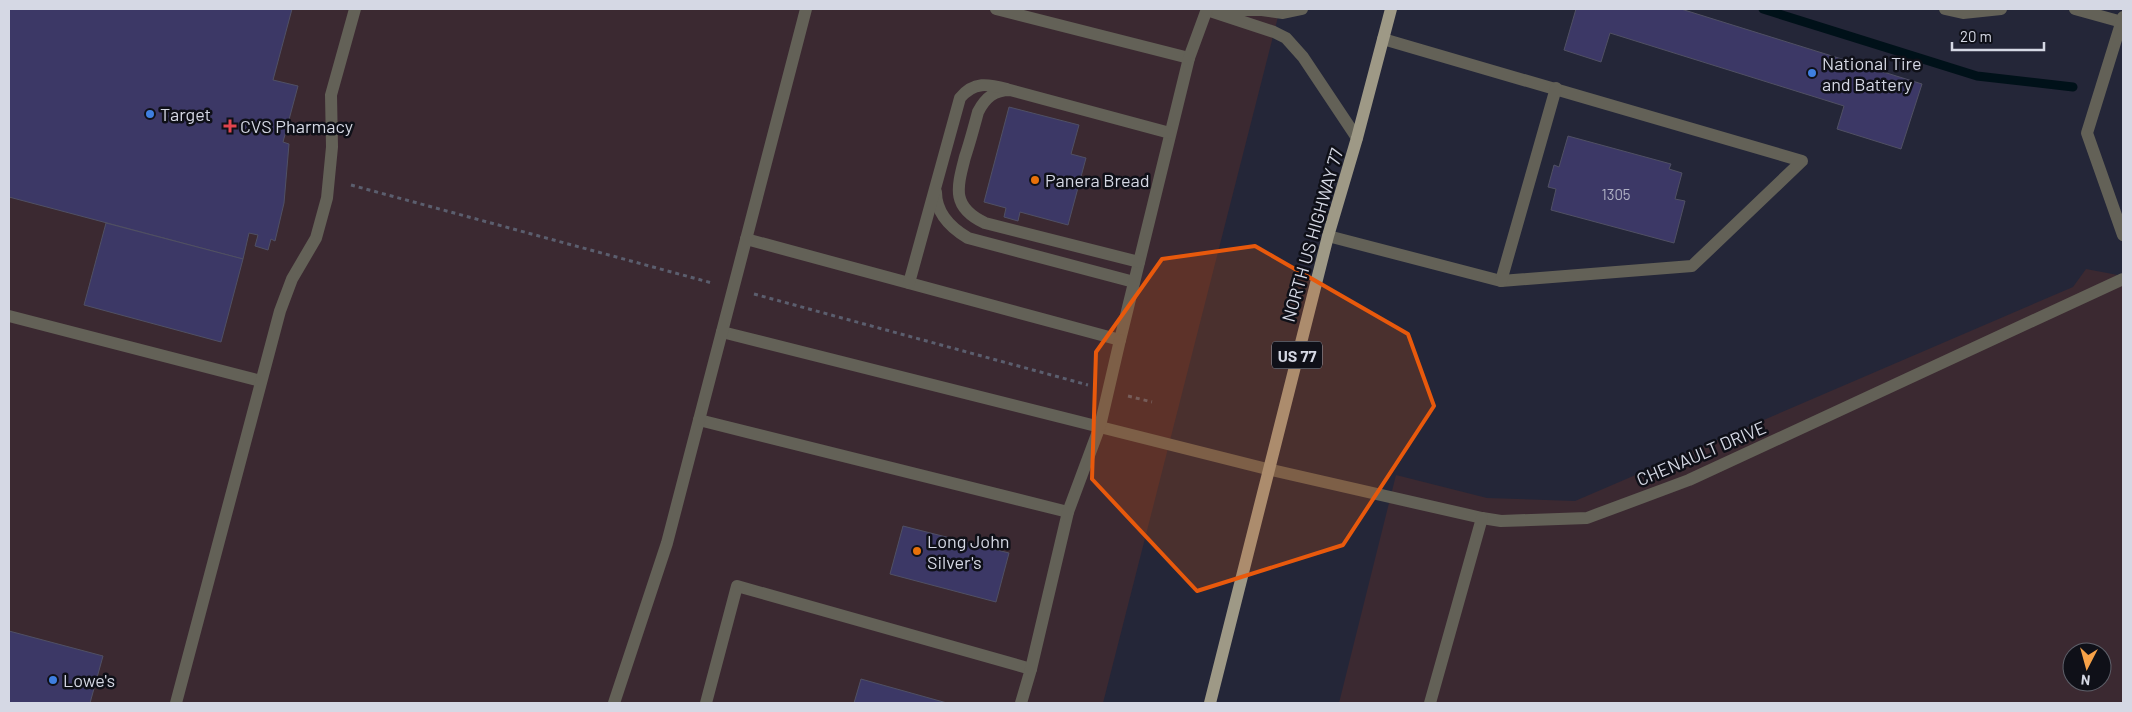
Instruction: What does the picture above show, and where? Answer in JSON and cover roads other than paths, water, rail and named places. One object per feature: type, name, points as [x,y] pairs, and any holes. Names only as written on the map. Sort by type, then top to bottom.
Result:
[{"type":"main road","name":"NORTH US HIGHWAY 77","points":[[1210,703],[1267,469],[1328,236],[1357,138],[1391,9]]},
{"type":"street","points":[[176,703],[280,311],[292,279],[316,238],[327,198],[332,147],[331,94],[355,9]]},
{"type":"street","points":[[614,703],[667,543],[806,9]]},
{"type":"street","points":[[996,9],[1189,58]]},
{"type":"street","points":[[1207,10],[1262,10],[1283,13],[1302,9]]},
{"type":"street","points":[[1945,9],[1963,13],[2001,9]]},
{"type":"street","points":[[2076,9],[2122,20],[2120,37],[2087,133],[2123,235]]},
{"type":"street","points":[[1021,703],[1031,669],[1068,512],[1100,426],[1189,58],[1207,10]]},
{"type":"street","points":[[1207,10],[1274,32],[1286,38],[1299,52],[1357,138]]},
{"type":"street","points":[[1328,236],[1501,281],[1692,266],[1802,161],[1383,39]]},
{"type":"street","points":[[909,283],[960,98],[966,91],[986,83],[1170,133]]},
{"type":"street","points":[[1501,281],[1556,88]]},
{"type":"street","points":[[1010,90],[1000,90],[991,95],[983,102],[978,112],[958,188],[961,202],[967,211],[985,222],[1139,262]]},
{"type":"street","points":[[936,182],[939,207],[956,231],[968,238],[1134,282]]},
{"type":"street","points":[[746,239],[1120,340]]},
{"type":"street","name":"CHENAULT DRIVE","points":[[722,332],[1267,469],[1482,518],[1501,521],[1587,518],[1689,480],[2123,279]]},
{"type":"street","points":[[9,316],[261,381]]},
{"type":"street","points":[[699,420],[1068,512]]},
{"type":"street","points":[[1430,703],[1482,518]]},
{"type":"street","points":[[706,703],[737,586],[1031,669]]},
{"type":"waterway","points":[[1763,9],[1977,76],[2073,87]]},
{"type":"place","name":"National Tire and Battery","points":[[1812,73]]},
{"type":"place","name":"Target","points":[[150,114]]},
{"type":"place","name":"CVS Pharmacy","points":[[230,126]]},
{"type":"place","name":"Panera Bread","points":[[1035,180]]},
{"type":"place","name":"Long John Silver's","points":[[917,551]]},
{"type":"place","name":"Lowe's","points":[[53,680]]}]
